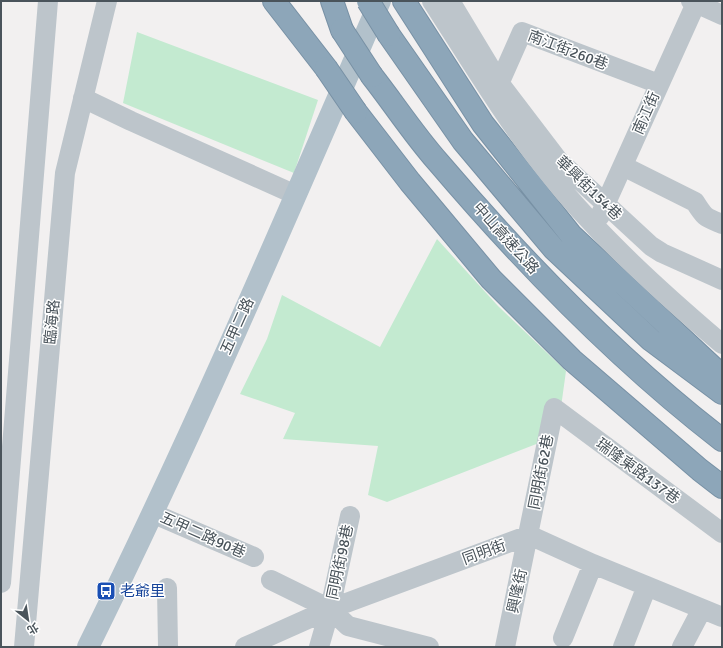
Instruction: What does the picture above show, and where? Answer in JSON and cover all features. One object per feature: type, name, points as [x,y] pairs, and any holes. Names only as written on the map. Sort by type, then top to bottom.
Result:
[{"type":"highway","points":[[274,1],[326,68]]},
{"type":"highway","points":[[286,1],[326,68],[356,112],[410,182],[491,279],[572,360],[700,470],[722,487]]},
{"type":"highway","name":"中山高速公路","points":[[332,1],[342,30],[372,76],[437,161],[531,267],[610,345],[698,422],[722,440]]},
{"type":"highway","name":"中山高速公路","points":[[368,1],[389,35],[463,141],[554,249],[651,340],[722,393]]},
{"type":"highway","points":[[404,2],[483,124],[571,235],[722,376]]},
{"type":"main road","name":"五甲二路","points":[[88,647],[152,512],[296,195],[380,1]]},
{"type":"street","name":"臨海路","points":[[1,583],[48,1]]},
{"type":"street","name":"臨海路","points":[[24,647],[65,173],[107,1]]},
{"type":"street","points":[[432,1],[497,91],[515,130],[550,175],[596,226],[681,309],[722,344]]},
{"type":"street","name":"華興街154巷","points":[[450,1],[485,61],[497,91],[558,160],[650,246],[662,253],[722,280]]},
{"type":"street","points":[[695,2],[722,15]]},
{"type":"street","name":"南江街","points":[[596,226],[695,2]]},
{"type":"street","name":"南江街260巷","points":[[497,91],[522,32],[659,84]]},
{"type":"street","points":[[84,98],[131,122],[296,195]]},
{"type":"street","points":[[622,166],[695,202],[705,217],[722,224]]},
{"type":"street","name":"瑞隆東路137巷","points":[[554,408],[722,533]]},
{"type":"street","name":"同明街62巷","points":[[529,535],[554,408]]},
{"type":"street","name":"五甲二路90巷","points":[[152,512],[254,558]]},
{"type":"street","name":"同明街98巷","points":[[319,647],[330,609],[350,516]]},
{"type":"street","points":[[529,535],[593,564],[722,617]]},
{"type":"street","name":"同明街","points":[[245,647],[330,609],[529,535]]},
{"type":"street","name":"興隆街","points":[[505,647],[529,535]]},
{"type":"street","points":[[563,638],[593,564]]},
{"type":"street","points":[[272,580],[330,609],[348,626],[430,647]]},
{"type":"street","points":[[623,647],[647,586]]},
{"type":"street","points":[[167,588],[168,647]]},
{"type":"street","points":[[682,647],[702,608]]},
{"type":"green space","points":[[137,32],[318,100],[294,173],[123,103]]},
{"type":"green space","points":[[437,239],[498,306],[566,371],[557,436],[387,502],[368,495],[378,446],[283,439],[295,413],[240,394],[267,339],[282,295],[380,347]]},
{"type":"place","name":"老爺里","points":[[106,591]]}]
